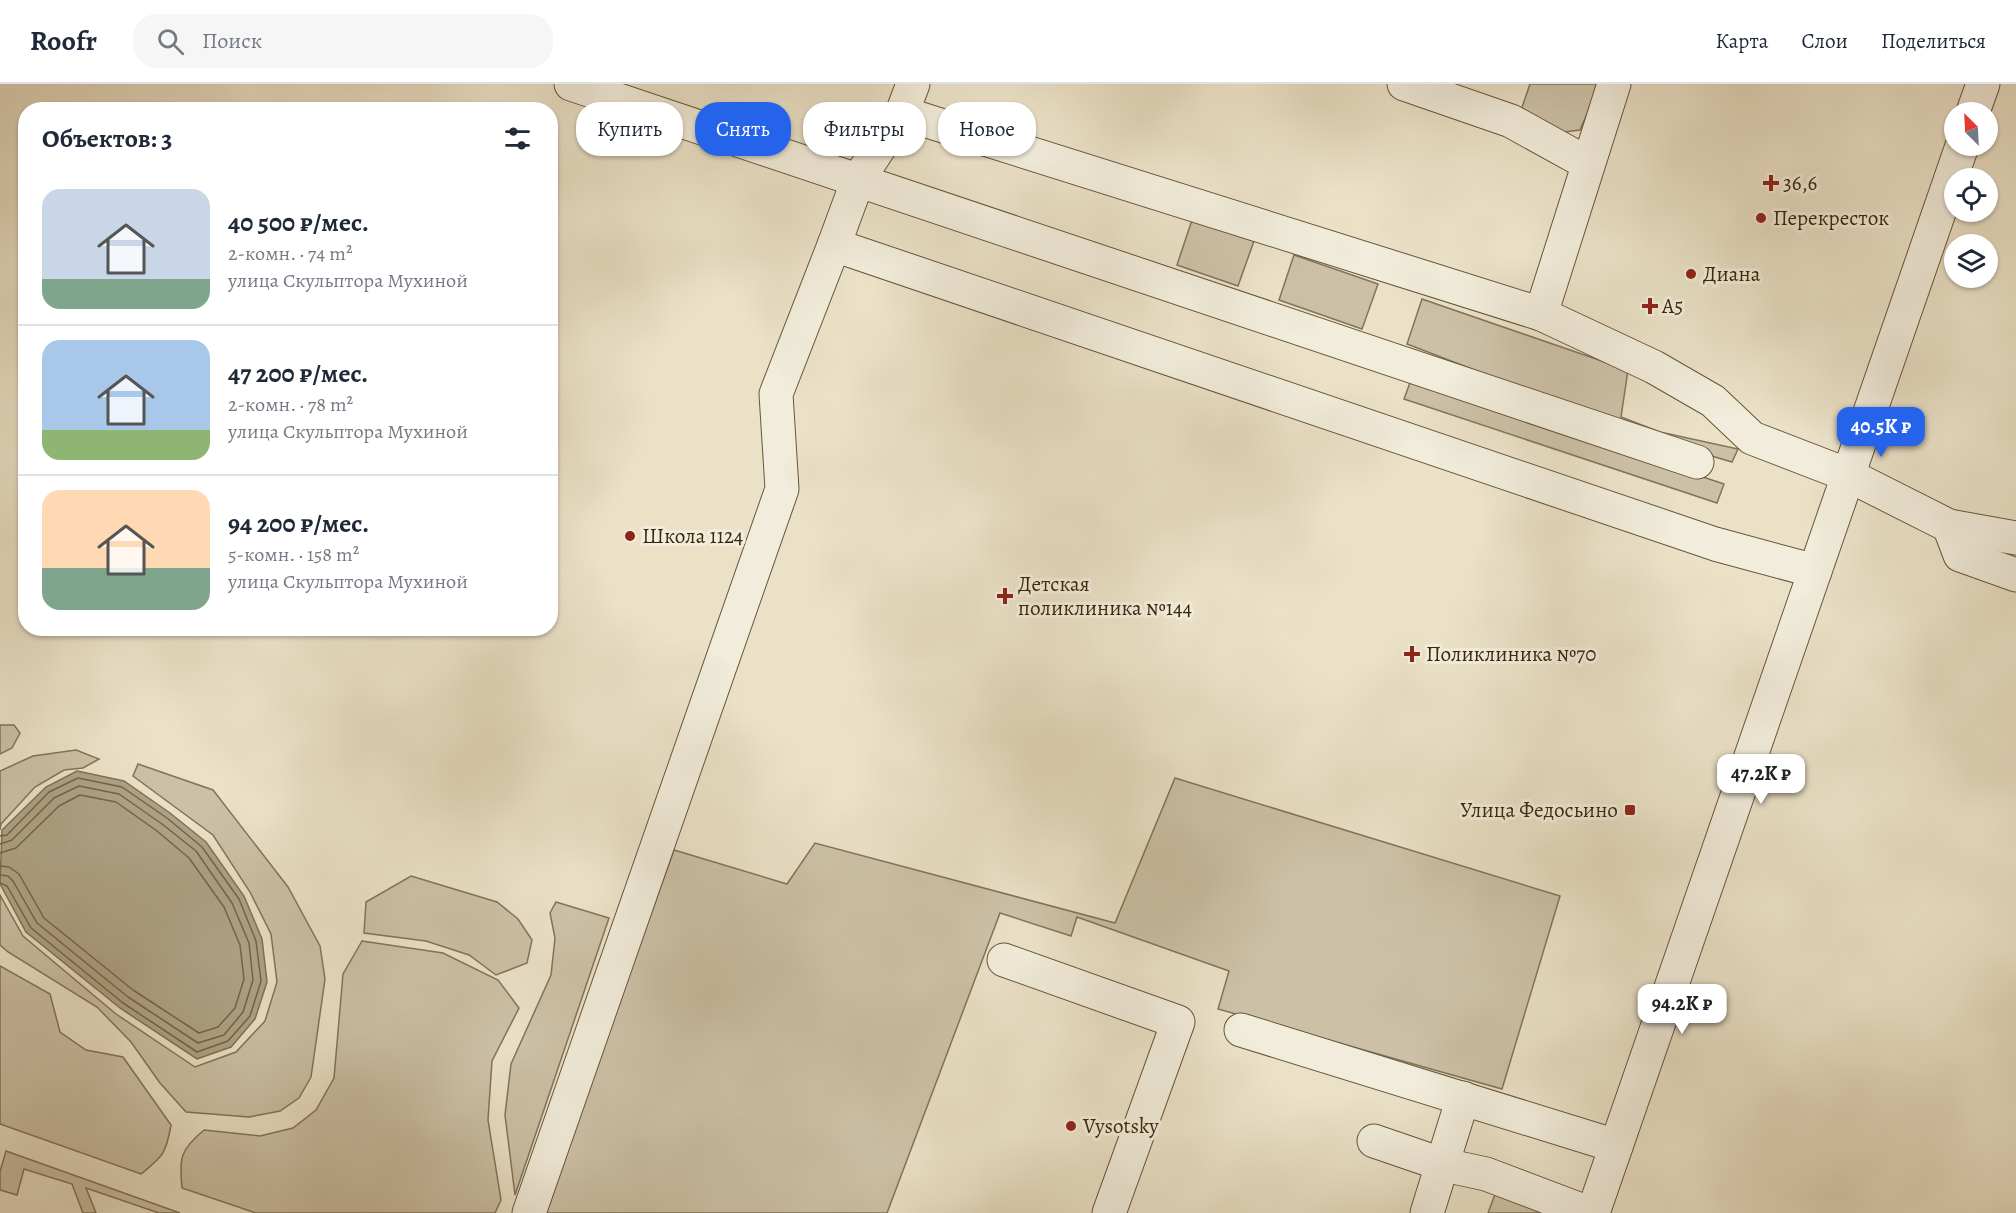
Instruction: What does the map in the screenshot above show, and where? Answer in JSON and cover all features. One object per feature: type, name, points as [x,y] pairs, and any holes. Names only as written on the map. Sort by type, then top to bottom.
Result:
[{"type":"street","points":[[571,84],[1697,462]]},
{"type":"street","points":[[1404,84],[1511,121],[1587,163]]},
{"type":"street","points":[[1541,314],[1587,163],[1614,84]]},
{"type":"street","points":[[1977,102],[1983,84]]},
{"type":"street","points":[[528,1213],[782,489],[776,394],[858,180],[908,99],[1541,314],[1654,367],[1713,401],[1752,438],[1848,475],[1949,526],[2016,538]]},
{"type":"street","points":[[1374,1141],[1444,1165],[1486,1174],[1598,1211],[1616,1146],[1959,156]]},
{"type":"street","points":[[834,245],[1704,540],[1815,571]]},
{"type":"street","points":[[1949,526],[1960,555],[2016,574]]},
{"type":"street","points":[[1004,960],[1178,1022],[1109,1213]]},
{"type":"street","points":[[1241,1030],[1616,1146]]},
{"type":"street","points":[[1427,1213],[1444,1165],[1463,1098]]},
{"type":"shaded area","points":[[1530,84],[1600,84],[1580,130],[1556,133],[1519,116]]},
{"type":"shaded area","points":[[1192,220],[1254,241],[1238,286],[1177,265]]},
{"type":"shaded area","points":[[1294,255],[1378,284],[1362,329],[1279,300]]},
{"type":"shaded area","points":[[1422,299],[1628,370],[1621,417],[1660,432],[1738,449],[1732,462],[1648,437],[1407,344]]},
{"type":"shaded area","points":[[1411,380],[1724,484],[1717,503],[1404,399]]},
{"type":"shaded area","points":[[0,725],[14,725],[20,733],[12,748],[0,754]]},
{"type":"shaded area","points":[[76,750],[99,759],[83,768],[64,770],[35,787],[1,824],[0,830],[0,771],[33,756]]},
{"type":"shaded area","points":[[138,764],[213,790],[288,887],[320,946],[325,979],[311,1077],[299,1098],[280,1111],[249,1117],[186,1112],[160,1083],[131,1042],[97,1007],[0,945],[0,895],[23,936],[116,1014],[195,1067],[236,1052],[265,1021],[277,982],[271,934],[250,892],[213,835],[133,776]]},
{"type":"shaded area","points":[[1175,778],[1560,896],[1502,1089],[1218,1009],[1229,971],[1077,917],[1071,936],[1000,913],[887,1213],[543,1213],[674,850],[787,884],[815,843],[1115,923]]},
{"type":"shaded area","points":[[411,876],[497,902],[518,919],[532,940],[527,963],[496,975],[469,955],[426,941],[364,933],[366,902]]},
{"type":"shaded area","points":[[556,902],[609,918],[515,1195],[505,1115],[511,1064],[551,975],[555,938],[550,913]]},
{"type":"shaded area","points":[[362,941],[443,953],[498,980],[519,1008],[492,1061],[488,1120],[501,1200],[495,1213],[256,1213],[182,1188],[183,1155],[190,1143],[204,1130],[260,1136],[293,1128],[316,1110],[334,1078],[343,974]]},
{"type":"shaded area","points":[[0,966],[50,994],[60,1032],[86,1050],[123,1057],[171,1125],[162,1154],[141,1174],[0,1124]]},
{"type":"shaded area","points":[[6,1151],[180,1213],[159,1213],[86,1188],[96,1213],[83,1213],[72,1184],[24,1169],[17,1195],[0,1190],[0,1172]]},
{"type":"shaded area","points":[[1497,1189],[1537,1210],[1538,1213],[1488,1213]]},
{"type":"water","points":[[77,771],[124,781],[170,813],[206,842],[244,896],[262,939],[267,982],[255,1019],[231,1047],[197,1059],[120,1008],[26,932],[0,884],[2,830],[46,787]]},
{"type":"place","name":"36,6","points":[[1771,183]]},
{"type":"place","name":"Перекресток","points":[[1761,218]]},
{"type":"place","name":"Диана","points":[[1691,274]]},
{"type":"place","name":"А5","points":[[1650,306]]},
{"type":"place","name":"Школа 1124","points":[[630,536]]},
{"type":"place","name":"Детская поликлиника №144","points":[[1005,596]]},
{"type":"place","name":"Поликлиника №70","points":[[1412,654]]},
{"type":"place","name":"Улица Федосьино","points":[[1630,810]]},
{"type":"place","name":"Vysotsky","points":[[1071,1126]]}]
